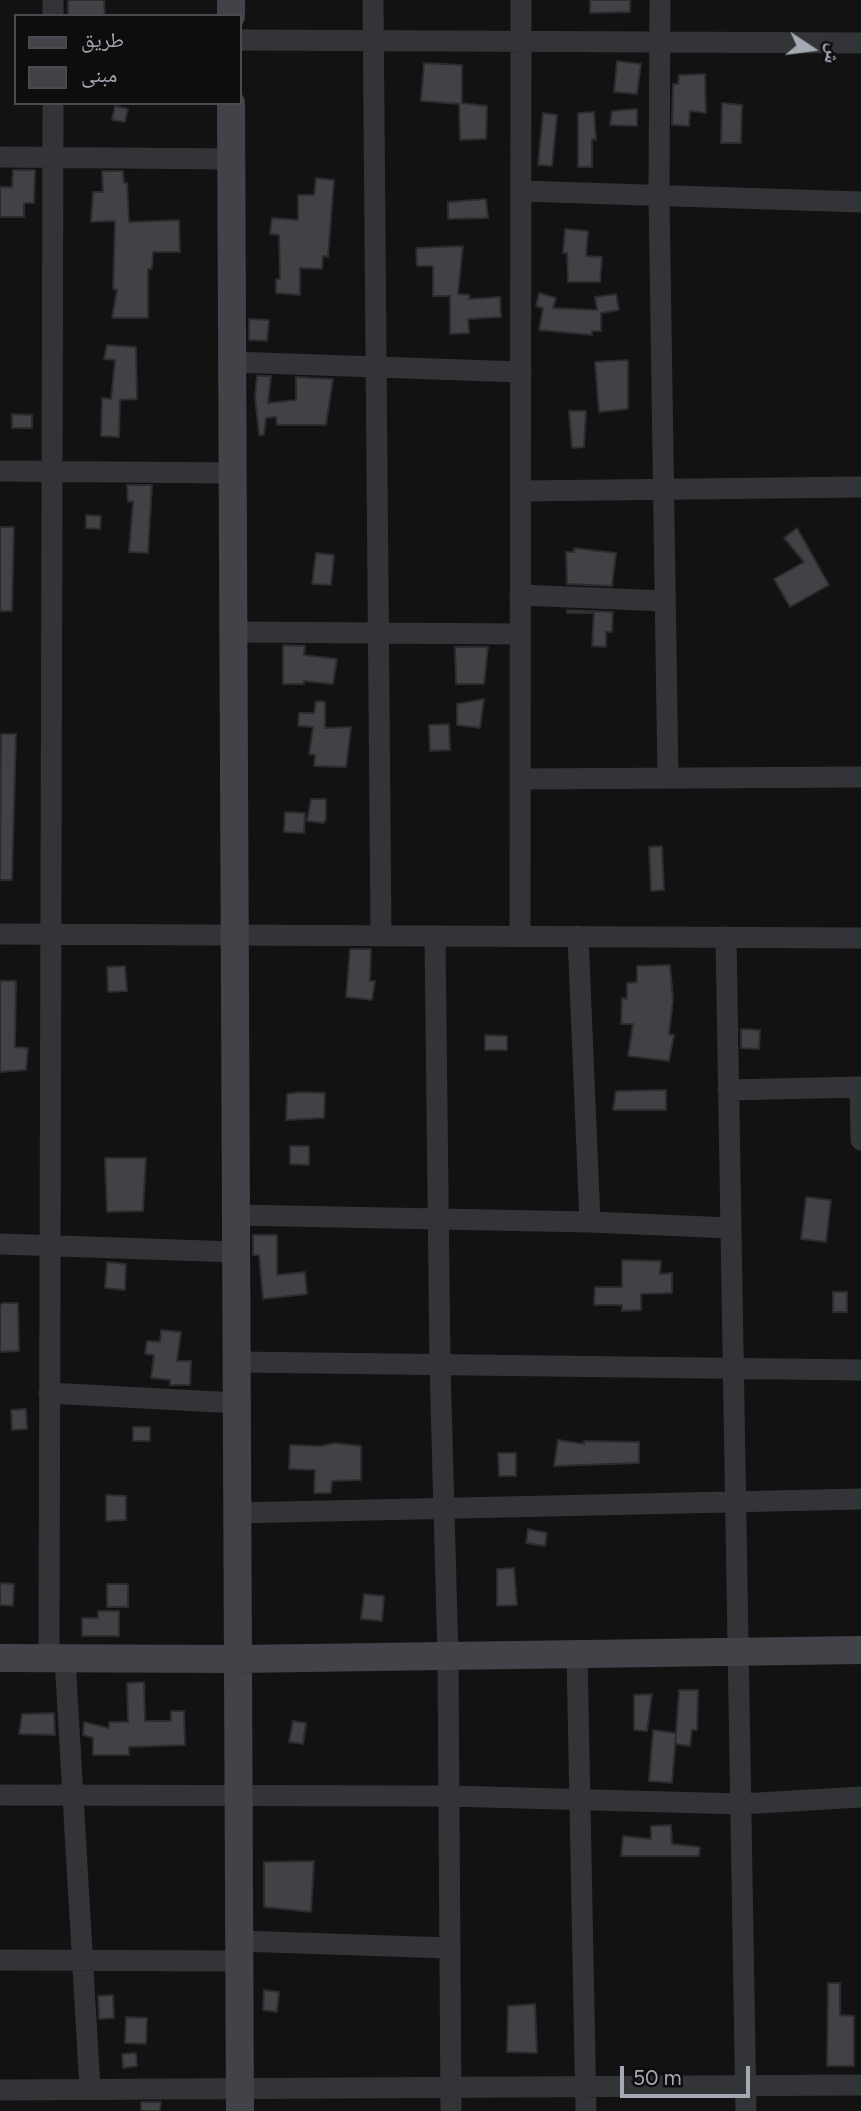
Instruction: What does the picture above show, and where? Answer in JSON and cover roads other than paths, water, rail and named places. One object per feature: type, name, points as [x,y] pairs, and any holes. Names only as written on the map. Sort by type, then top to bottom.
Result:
[{"type":"street","points":[[373,0],[381,936]]},
{"type":"street","points":[[520,936],[521,0]]},
{"type":"street","points":[[660,0],[659,195],[668,778]]},
{"type":"street","points":[[242,40],[861,43]]},
{"type":"street","points":[[53,105],[49,1393],[57,1658],[74,1796],[90,2089]]},
{"type":"street","points":[[231,105],[240,2099]]},
{"type":"street","points":[[0,157],[232,159]]},
{"type":"street","points":[[521,191],[861,202]]},
{"type":"street","points":[[232,362],[521,372]]},
{"type":"street","points":[[0,471],[233,472]]},
{"type":"street","points":[[521,491],[861,487]]},
{"type":"street","points":[[520,596],[665,601]]},
{"type":"street","points":[[234,632],[520,634]]},
{"type":"street","points":[[520,779],[861,778]]},
{"type":"street","points":[[0,934],[861,937]]},
{"type":"street","points":[[435,936],[440,1365],[449,1656],[451,2111]]},
{"type":"street","points":[[578,936],[590,1222]]},
{"type":"street","points":[[726,937],[746,2111]]},
{"type":"street","points":[[728,1090],[860,1087],[861,1140]]},
{"type":"street","points":[[236,1215],[590,1222],[731,1228]]},
{"type":"street","points":[[0,1244],[236,1252]]},
{"type":"street","points":[[237,1362],[861,1370]]},
{"type":"street","points":[[49,1393],[237,1404]]},
{"type":"street","points":[[237,1513],[861,1499]]},
{"type":"street","points":[[0,1658],[238,1659],[861,1650]]},
{"type":"street","points":[[577,1654],[586,2111]]},
{"type":"street","points":[[0,1795],[449,1796],[741,1804],[861,1797]]},
{"type":"street","points":[[0,1960],[83,1961],[239,1951],[449,1948]]},
{"type":"street","points":[[0,2090],[90,2089],[240,2099],[450,2086],[861,2084]]}]
